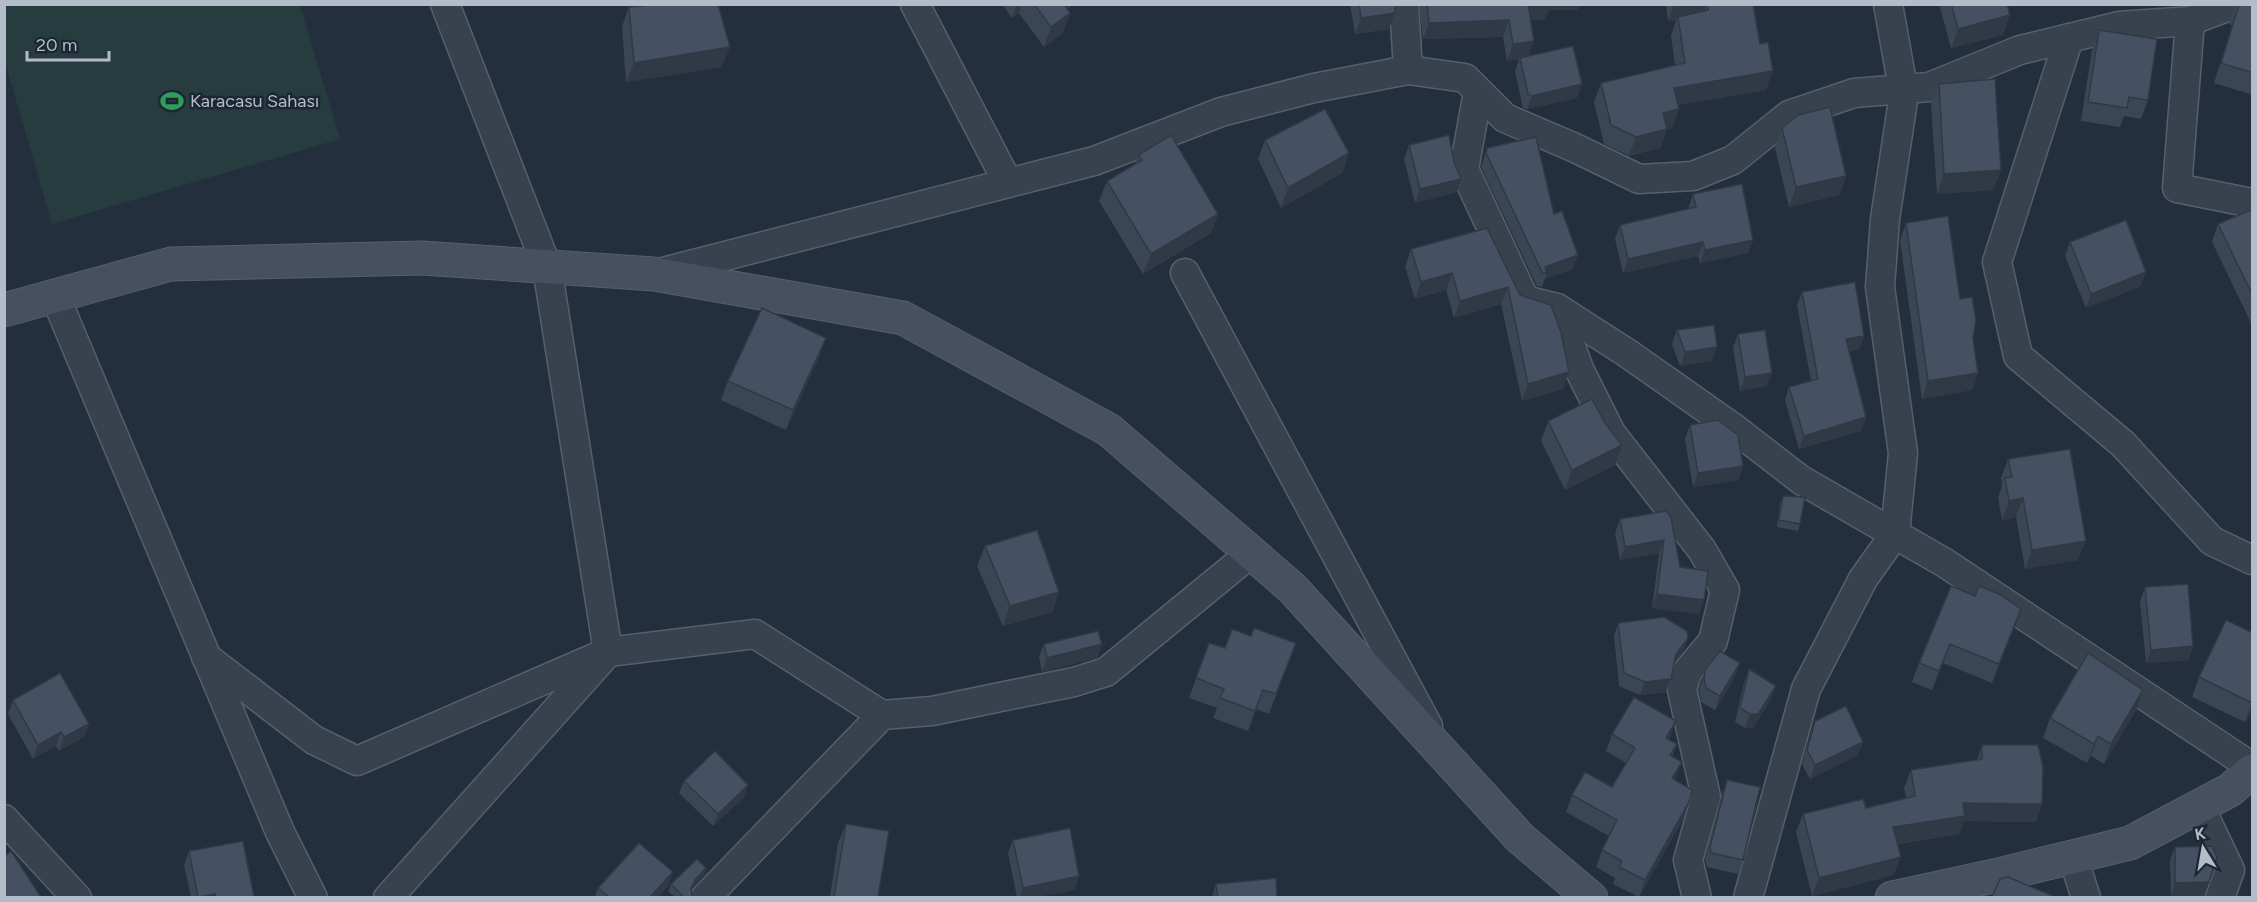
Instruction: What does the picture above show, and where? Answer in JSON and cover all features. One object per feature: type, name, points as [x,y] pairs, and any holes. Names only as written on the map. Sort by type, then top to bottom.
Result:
[{"type":"main road","points":[[4,310],[171,264],[422,258],[654,274],[903,318],[1109,430],[1292,588],[1520,838],[1591,897]]},
{"type":"main road","points":[[1904,896],[2130,843],[2230,790],[2253,769]]},
{"type":"street","points":[[445,4],[547,267],[608,651]]},
{"type":"street","points":[[915,4],[1008,183]]},
{"type":"street","points":[[1404,4],[1408,70]]},
{"type":"street","points":[[1748,897],[1806,689],[1863,579],[1895,534],[1903,453],[1880,287],[1885,219],[1903,89],[1888,4]]},
{"type":"street","points":[[654,274],[1094,161],[1221,112],[1314,88],[1408,70],[1464,78],[1505,118],[1639,179],[1693,176],[1733,160],[1789,116],[1854,93],[1929,87],[2020,50],[2069,38],[2116,15],[2190,21],[2235,4]]},
{"type":"street","points":[[2190,21],[2177,188],[2253,203]]},
{"type":"street","points":[[2069,38],[1997,262],[2018,356],[2124,444],[2212,541],[2253,560]]},
{"type":"street","points":[[1478,92],[1464,169],[1525,300],[1557,308],[1627,353],[1735,429],[1801,480],[1895,534],[2081,652],[2253,769]]},
{"type":"street","points":[[1185,273],[1438,746]]},
{"type":"street","points":[[55,296],[280,832],[313,897]]},
{"type":"street","points":[[1557,308],[1579,369],[1611,433],[1702,549],[1725,590],[1713,641],[1688,672],[1682,690],[1706,797],[1688,860],[1697,897]]},
{"type":"street","points":[[206,657],[314,740],[357,760],[608,651],[755,634],[882,715],[943,709],[1074,682],[1106,672],[1251,553]]},
{"type":"street","points":[[388,897],[608,651]]},
{"type":"street","points":[[705,897],[882,715]]},
{"type":"street","points":[[2200,807],[2230,870],[2220,897]]},
{"type":"street","points":[[7,827],[77,897]]},
{"type":"street","points":[[2073,857],[2086,897]]},
{"type":"green space","name":"Karacasu Sahası","points":[[5,4],[300,5],[340,139],[52,224],[5,62]]},
{"type":"building","points":[[661,4],[718,4],[730,47],[634,63],[629,7]]},
{"type":"building","points":[[1034,4],[1064,4],[1070,13],[1051,27]]},
{"type":"building","points":[[1359,4],[1395,4],[1395,13],[1361,18]]},
{"type":"building","points":[[1427,4],[1528,4],[1534,41],[1513,44],[1509,20],[1429,23]]},
{"type":"building","points":[[1708,4],[1753,4],[1760,44],[1768,42],[1773,71],[1674,88],[1679,109],[1663,113],[1667,129],[1636,137],[1611,125],[1601,83],[1685,63],[1678,17],[1708,10]]},
{"type":"building","points":[[1951,4],[2007,4],[2010,15],[1958,29]]},
{"type":"building","points":[[2237,4],[2253,4],[2253,73],[2221,63],[2239,5]]},
{"type":"building","points":[[2099,30],[2157,39],[2148,100],[2129,97],[2127,108],[2088,102]]},
{"type":"building","points":[[1573,46],[1582,84],[1532,96],[1528,94],[1520,58]]},
{"type":"building","points":[[1995,79],[2001,170],[1944,174],[1939,84]]},
{"type":"building","points":[[1830,107],[1846,176],[1796,187],[1782,128],[1798,115]]},
{"type":"building","points":[[1325,109],[1349,153],[1288,188],[1265,140]]},
{"type":"building","points":[[1171,135],[1218,214],[1151,254],[1107,181],[1142,160],[1138,155]]},
{"type":"building","points":[[1449,135],[1454,162],[1461,179],[1420,189],[1409,145]]},
{"type":"building","points":[[1536,137],[1554,214],[1562,211],[1578,255],[1545,267],[1547,274],[1542,272],[1486,153],[1487,148]]},
{"type":"building","points":[[1742,184],[1753,240],[1705,250],[1703,242],[1628,259],[1620,225],[1696,207],[1693,194]]},
{"type":"building","points":[[2253,209],[2253,296],[2218,224]]},
{"type":"building","points":[[1948,216],[1960,299],[1972,297],[1976,320],[1973,338],[1978,373],[1928,381],[1906,223]]},
{"type":"building","points":[[2126,220],[2146,272],[2091,294],[2070,242]]},
{"type":"building","points":[[1487,228],[1520,295],[1551,305],[1561,332],[1569,372],[1528,384],[1508,287],[1460,301],[1452,273],[1421,282],[1411,249]]},
{"type":"building","points":[[1855,282],[1864,336],[1846,339],[1866,417],[1804,436],[1789,387],[1818,379],[1802,292]]},
{"type":"building","points":[[762,308],[826,338],[793,410],[728,381]]},
{"type":"building","points":[[1714,325],[1717,347],[1685,352],[1677,330]]},
{"type":"building","points":[[1765,330],[1772,373],[1745,377],[1738,334]]},
{"type":"building","points":[[1592,399],[1605,423],[1622,445],[1572,470],[1548,421]]},
{"type":"building","points":[[1718,420],[1738,435],[1743,466],[1698,473],[1690,425]]},
{"type":"building","points":[[2070,449],[2086,541],[2032,550],[2023,498],[2009,501],[2005,478],[2012,477],[2008,459]]},
{"type":"building","points":[[1783,496],[1805,497],[1800,524],[1779,520]]},
{"type":"building","points":[[1666,511],[1671,517],[1680,567],[1708,571],[1704,600],[1657,594],[1664,540],[1625,547],[1620,519]]},
{"type":"building","points":[[1037,530],[1059,592],[1010,606],[985,546]]},
{"type":"building","points":[[2188,584],[2193,646],[2151,650],[2145,587]]},
{"type":"building","points":[[1951,586],[1975,596],[1979,586],[1999,594],[2021,609],[1999,664],[1950,644],[1939,671],[1919,663]]},
{"type":"building","points":[[1664,617],[1687,631],[1688,638],[1676,654],[1671,679],[1645,682],[1624,673],[1618,623]]},
{"type":"building","points":[[2226,620],[2253,633],[2252,703],[2199,677]]},
{"type":"building","points":[[1254,628],[1296,643],[1276,694],[1263,690],[1255,711],[1220,698],[1224,689],[1196,678],[1209,643],[1225,648],[1232,629],[1251,636]]},
{"type":"building","points":[[1098,631],[1102,644],[1047,658],[1044,644]]},
{"type":"building","points":[[1720,651],[1740,663],[1720,696],[1706,688],[1704,677],[1706,668]]},
{"type":"building","points":[[2088,653],[2143,690],[2111,744],[2098,736],[2094,744],[2050,718]]},
{"type":"building","points":[[1749,669],[1776,686],[1758,714],[1750,714],[1740,708]]},
{"type":"building","points":[[60,673],[89,724],[64,737],[61,732],[38,745],[13,700]]},
{"type":"building","points":[[1634,697],[1676,721],[1666,738],[1677,744],[1670,755],[1682,762],[1672,778],[1692,790],[1689,802],[1645,880],[1619,867],[1622,861],[1602,850],[1617,820],[1572,795],[1585,772],[1612,787],[1635,748],[1612,734]]},
{"type":"building","points":[[1846,706],[1863,742],[1815,765],[1807,750],[1815,721]]},
{"type":"building","points":[[1982,745],[2038,745],[2043,767],[2042,804],[1963,803],[1965,816],[1893,827],[1901,857],[1819,878],[1803,814],[1863,799],[1866,808],[1915,796],[1911,770],[1982,759]]},
{"type":"building","points":[[715,751],[748,785],[718,814],[684,781]]},
{"type":"building","points":[[1727,780],[1760,787],[1743,860],[1711,853],[1710,847]]},
{"type":"building","points":[[846,824],[889,831],[878,897],[834,897]]},
{"type":"building","points":[[1070,828],[1079,876],[1023,888],[1013,840]]},
{"type":"building","points":[[243,841],[254,897],[216,897],[215,894],[198,897],[189,851]]},
{"type":"building","points":[[639,843],[673,872],[650,897],[609,897],[598,888]]},
{"type":"building","points":[[2212,846],[2217,857],[2209,882],[2175,883],[2175,847]]},
{"type":"building","points":[[11,851],[41,897],[4,897],[4,852],[6,855]]},
{"type":"building","points":[[697,859],[706,868],[691,888],[692,896],[684,897],[671,884]]},
{"type":"building","points":[[2008,877],[2053,896],[1992,897],[2000,879]]},
{"type":"building","points":[[1276,878],[1277,897],[1218,897],[1216,884]]},
{"type":"place","name":"Karacasu Sahası","points":[[172,101]]}]
